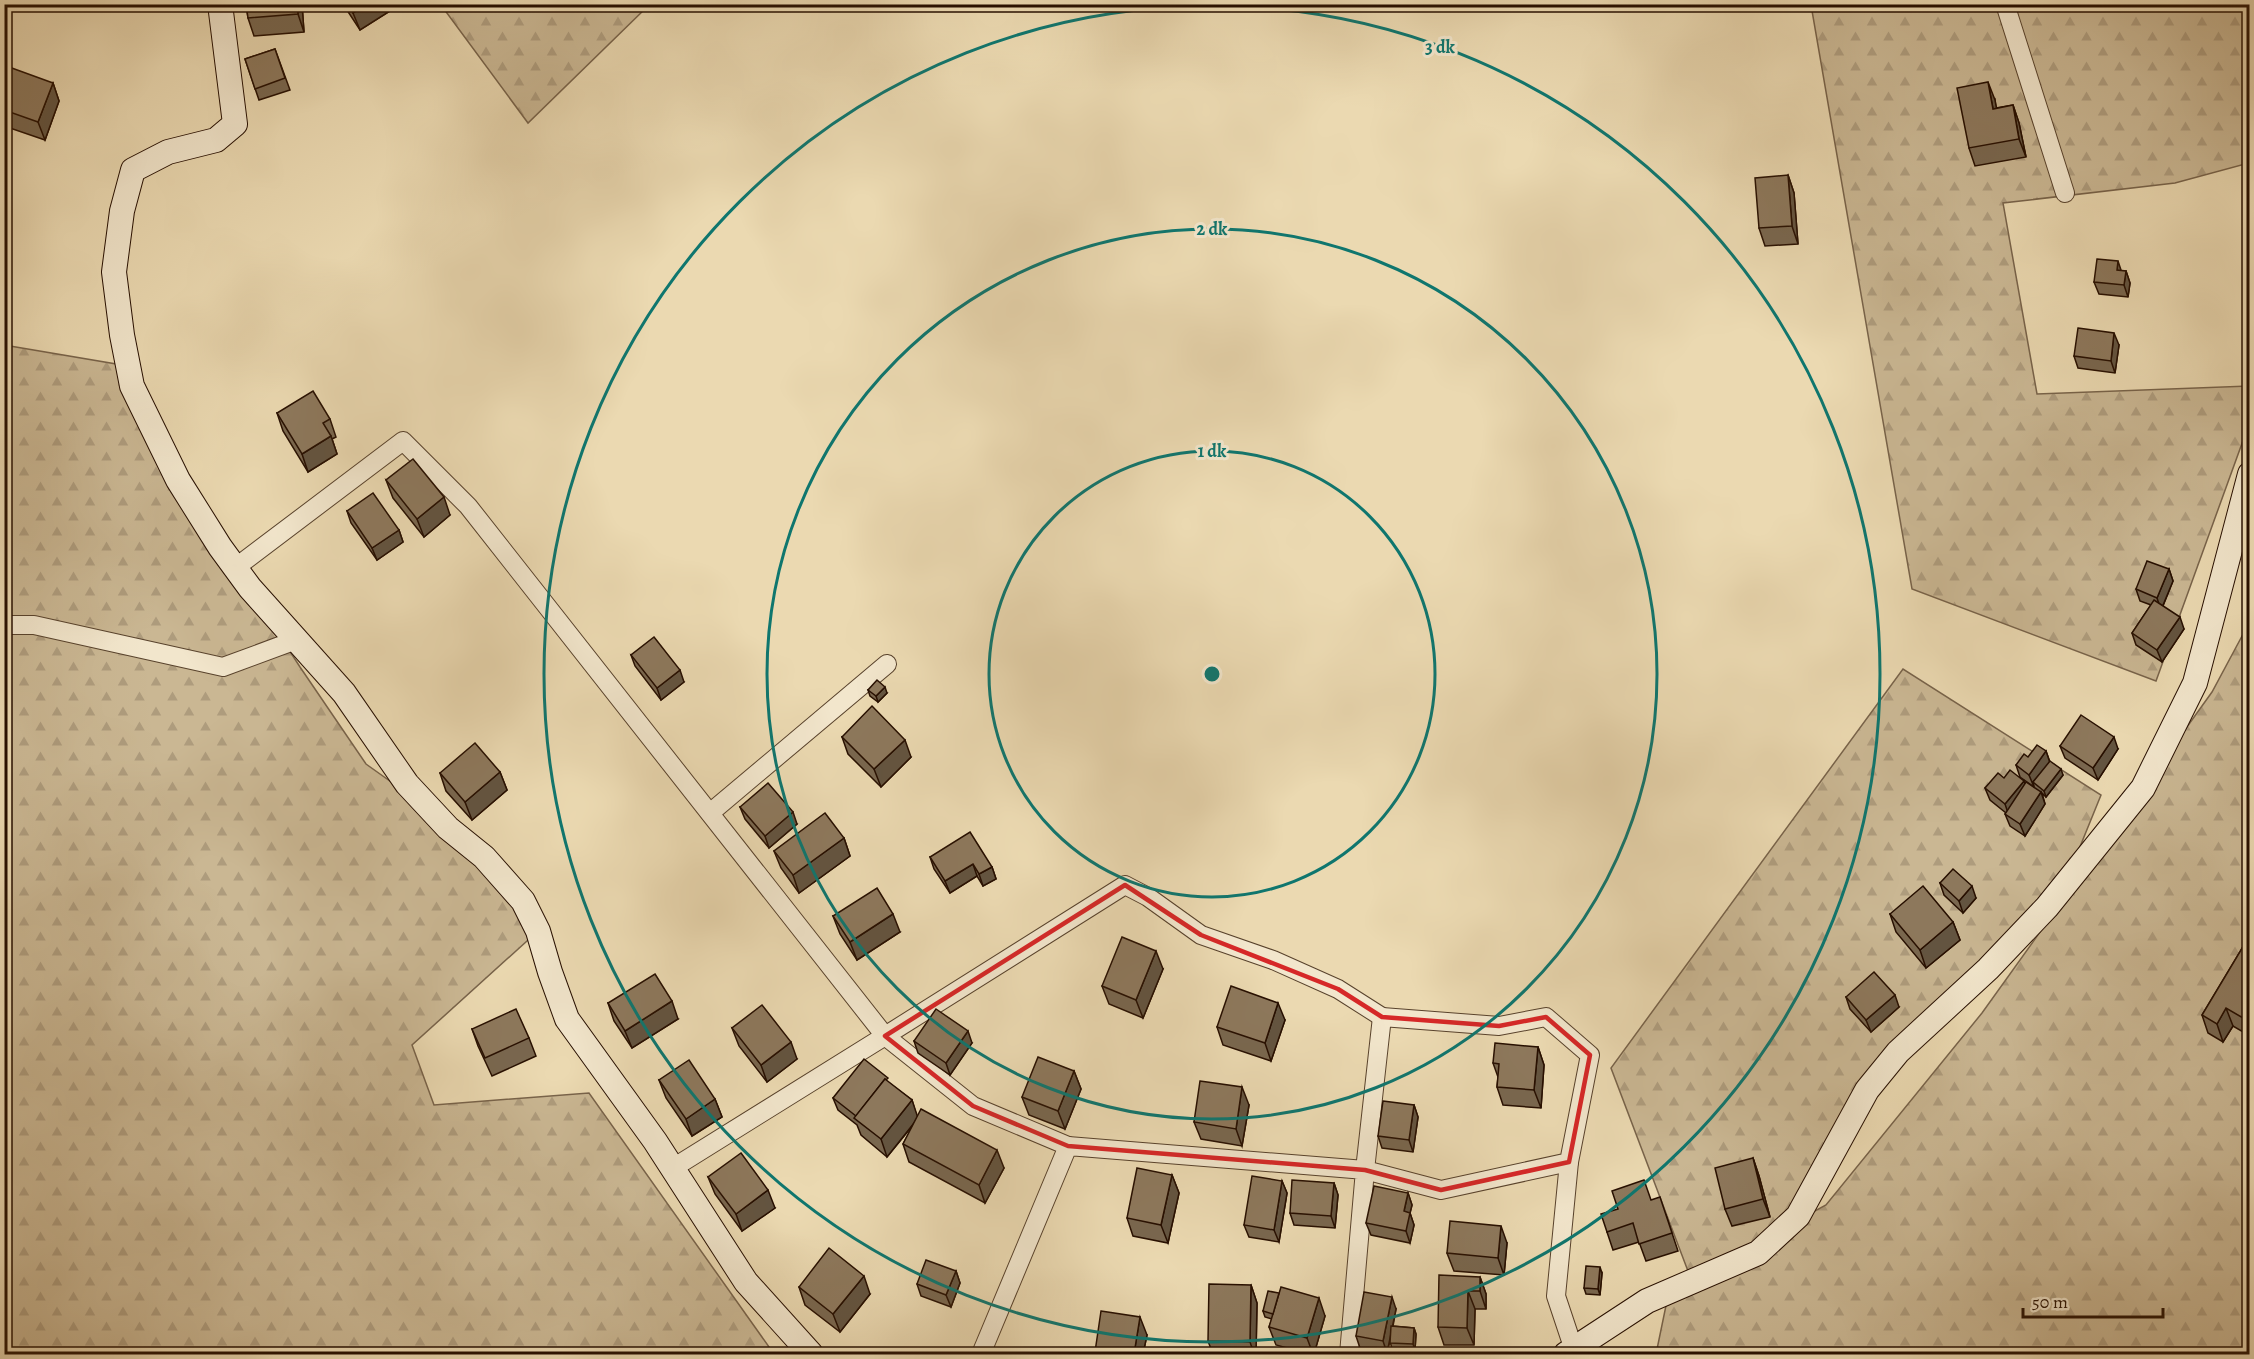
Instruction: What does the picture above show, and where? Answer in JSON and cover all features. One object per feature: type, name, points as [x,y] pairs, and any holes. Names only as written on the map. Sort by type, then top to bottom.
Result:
[{"type":"street","points":[[220,4],[235,124],[216,140],[168,152],[133,170],[122,211],[114,272],[122,335],[132,386],[178,480],[250,588],[344,693],[406,784],[448,828],[484,857],[523,901],[538,931],[567,1018],[673,1168],[746,1282],[811,1354]]},
{"type":"street","points":[[2005,4],[2065,193]]},
{"type":"street","points":[[236,568],[403,441],[468,506],[885,1036],[973,1106],[1068,1146],[1365,1170],[1441,1190],[1569,1162]]},
{"type":"street","points":[[673,1168],[1125,885],[1148,897],[1201,935],[1273,960],[1338,989],[1382,1017],[1499,1026],[1546,1017],[1590,1055],[1569,1162],[1556,1296],[1570,1352],[1647,1301],[1758,1253],[1798,1216],[1867,1090],[1898,1052],[1988,969],[2048,907],[2143,788],[2195,683],[2250,474]]},
{"type":"street","points":[[4,625],[34,625],[223,667],[296,640]]},
{"type":"street","points":[[710,813],[887,664]]},
{"type":"street","points":[[1349,1354],[1365,1170],[1382,1017]]},
{"type":"street","points":[[981,1354],[1068,1146]]},
{"type":"highlighted area","points":[[1125,885],[1201,935],[1338,989],[1382,1017],[1499,1026],[1546,1017],[1590,1055],[1569,1162],[1441,1190],[1365,1170],[1068,1146],[973,1106],[885,1036]]},
{"type":"green space","points":[[1951,4],[2241,4],[2249,19],[2249,163],[2175,183],[2003,203],[2037,394],[2249,386],[2249,424],[2156,681],[1912,589],[1811,5],[1917,5],[1918,11]]},
{"type":"green space","points":[[441,5],[649,5],[528,123]]},
{"type":"green space","points":[[4,345],[128,366],[236,568],[366,764],[432,811],[538,931],[412,1045],[434,1105],[589,1093],[774,1354],[5,1354]]},
{"type":"green space","points":[[2249,623],[2249,1354],[1656,1354],[1669,1291],[1691,1279],[1611,1068],[1903,669],[2101,795],[2064,886],[1883,1071],[1798,1216],[1749,1247],[1826,1205],[1982,1013],[2212,692]]},
{"type":"building","points":[[246,4],[297,4],[298,14],[248,18]]},
{"type":"building","points":[[348,4],[366,4],[353,13]]},
{"type":"building","points":[[275,49],[285,78],[255,89],[245,59]]},
{"type":"building","points":[[9,67],[53,83],[38,122],[4,110],[4,81]]},
{"type":"building","points":[[1988,82],[1993,109],[2013,105],[2019,139],[1969,148],[1957,88]]},
{"type":"building","points":[[1788,175],[1792,226],[1759,228],[1755,178]]},
{"type":"building","points":[[2097,259],[2118,261],[2117,270],[2126,271],[2124,285],[2094,282]]},
{"type":"building","points":[[2078,328],[2114,333],[2111,361],[2074,356]]},
{"type":"building","points":[[313,391],[330,419],[323,423],[331,436],[302,454],[277,413]]},
{"type":"building","points":[[413,459],[444,497],[417,519],[386,480]]},
{"type":"building","points":[[373,493],[399,530],[372,548],[347,511]]},
{"type":"building","points":[[2147,561],[2169,569],[2157,598],[2136,589]]},
{"type":"building","points":[[2154,600],[2180,617],[2157,650],[2132,633]]},
{"type":"building","points":[[654,637],[680,670],[657,688],[631,655]]},
{"type":"building","points":[[877,680],[885,687],[876,696],[868,690]]},
{"type":"building","points":[[872,706],[905,740],[874,769],[842,737]]},
{"type":"building","points":[[2081,715],[2114,737],[2093,768],[2060,746]]},
{"type":"building","points":[[475,743],[500,772],[465,802],[440,773]]},
{"type":"building","points":[[2037,745],[2046,751],[2029,775],[2016,765],[2024,754],[2028,757]]},
{"type":"building","points":[[2050,761],[2061,769],[2044,791],[2033,782]]},
{"type":"building","points":[[2010,770],[2024,781],[2005,804],[1985,788],[1998,773],[2004,778]]},
{"type":"building","points":[[2026,782],[2041,792],[2020,824],[2005,814]]},
{"type":"building","points":[[768,783],[793,812],[765,836],[740,807]]},
{"type":"building","points":[[825,813],[844,838],[793,875],[774,851]]},
{"type":"building","points":[[970,832],[992,867],[979,874],[973,864],[945,881],[930,857]]},
{"type":"building","points":[[1953,869],[1972,886],[1959,901],[1940,883]]},
{"type":"building","points":[[1923,886],[1953,922],[1920,950],[1890,914]]},
{"type":"building","points":[[877,888],[893,914],[850,942],[833,916]]},
{"type":"building","points":[[2250,935],[2250,1007],[2243,1018],[2226,1008],[2217,1024],[2202,1015]]},
{"type":"building","points":[[1122,937],[1156,951],[1136,1000],[1102,986]]},
{"type":"building","points":[[1874,972],[1895,995],[1866,1020],[1846,997]]},
{"type":"building","points":[[655,974],[672,1001],[625,1031],[608,1003]]},
{"type":"building","points":[[1231,986],[1278,1003],[1265,1043],[1217,1027]]},
{"type":"building","points":[[762,1005],[791,1042],[761,1065],[732,1028]]},
{"type":"building","points":[[516,1009],[529,1038],[485,1058],[472,1029]]},
{"type":"building","points":[[936,1009],[968,1031],[946,1063],[914,1041]]},
{"type":"building","points":[[1495,1043],[1538,1047],[1534,1090],[1497,1087],[1499,1064],[1493,1063]]},
{"type":"building","points":[[1038,1057],[1074,1071],[1058,1111],[1022,1097]]},
{"type":"building","points":[[864,1059],[888,1078],[856,1116],[833,1098]]},
{"type":"building","points":[[689,1060],[715,1099],[686,1119],[659,1080]]},
{"type":"building","points":[[885,1079],[912,1100],[881,1139],[854,1118]]},
{"type":"building","points":[[1200,1081],[1242,1087],[1236,1129],[1194,1122]]},
{"type":"building","points":[[1383,1101],[1414,1105],[1409,1140],[1378,1136]]},
{"type":"building","points":[[921,1109],[997,1150],[979,1185],[903,1144]]},
{"type":"building","points":[[741,1153],[768,1190],[736,1214],[708,1177]]},
{"type":"building","points":[[1753,1158],[1763,1199],[1725,1209],[1715,1168]]},
{"type":"building","points":[[1137,1168],[1172,1175],[1161,1225],[1127,1218]]},
{"type":"building","points":[[1252,1176],[1282,1181],[1274,1230],[1244,1225]]},
{"type":"building","points":[[1292,1180],[1334,1183],[1331,1216],[1290,1213]]},
{"type":"building","points":[[1644,1180],[1651,1200],[1660,1197],[1672,1233],[1639,1244],[1633,1223],[1607,1232],[1601,1214],[1618,1209],[1612,1191]]},
{"type":"building","points":[[1374,1186],[1408,1193],[1404,1211],[1410,1213],[1406,1231],[1366,1223]]},
{"type":"building","points":[[1450,1221],[1501,1226],[1498,1258],[1447,1253]]},
{"type":"building","points":[[829,1248],[864,1276],[833,1314],[799,1287]]},
{"type":"building","points":[[926,1260],[956,1271],[946,1295],[917,1284]]},
{"type":"building","points":[[1586,1266],[1600,1267],[1598,1289],[1584,1288]]},
{"type":"building","points":[[1439,1275],[1480,1277],[1480,1291],[1468,1291],[1467,1328],[1438,1327]]},
{"type":"building","points":[[1209,1284],[1251,1285],[1250,1342],[1208,1341]]},
{"type":"building","points":[[1281,1287],[1319,1298],[1307,1338],[1269,1327]]},
{"type":"building","points":[[1268,1291],[1279,1293],[1273,1314],[1263,1311]]},
{"type":"building","points":[[1364,1292],[1392,1297],[1383,1341],[1356,1336]]},
{"type":"building","points":[[1101,1311],[1140,1317],[1134,1354],[1095,1352]]},
{"type":"building","points":[[1391,1326],[1414,1328],[1413,1344],[1390,1343]]},
{"type":"building","points":[[1582,1349],[1586,1354],[1573,1354]]}]
